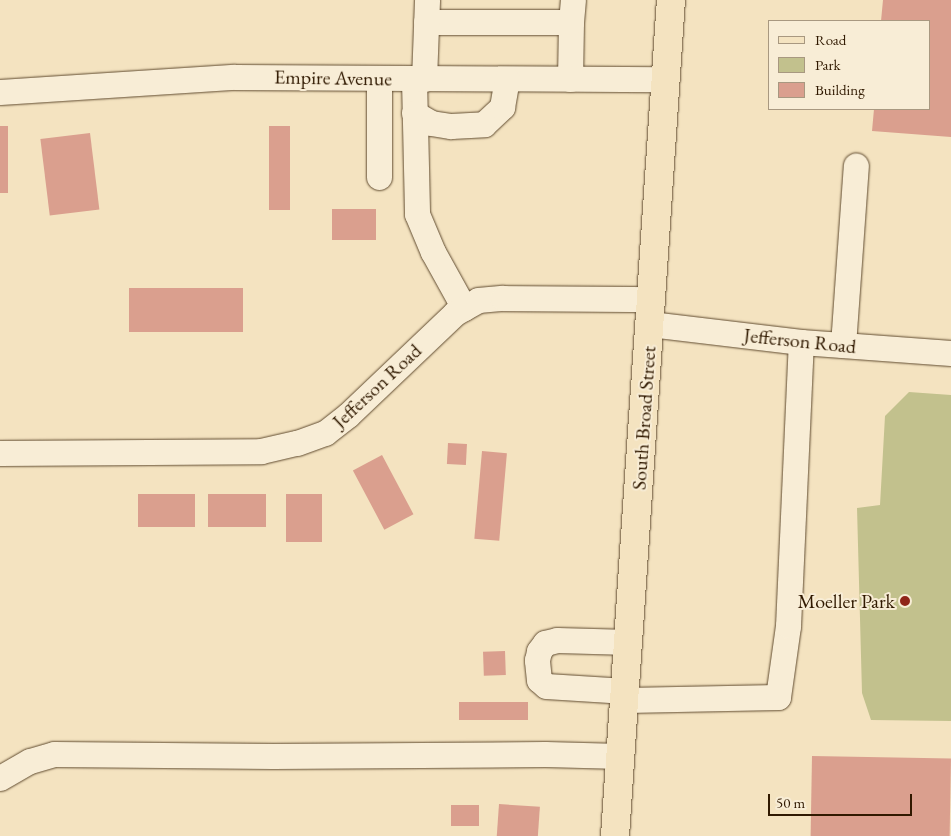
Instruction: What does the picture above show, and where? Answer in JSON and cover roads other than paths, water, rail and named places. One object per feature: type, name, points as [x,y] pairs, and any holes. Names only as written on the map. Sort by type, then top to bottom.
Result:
[{"type":"main road","name":"South Broad Street","points":[[616,836],[671,0]]},
{"type":"street","points":[[464,308],[433,252],[417,214],[414,113],[426,11],[572,11],[570,79]]},
{"type":"street","name":"Empire Avenue","points":[[0,92],[236,77],[666,79]]},
{"type":"street","points":[[379,78],[379,177]]},
{"type":"street","points":[[414,113],[431,123],[451,126],[484,124],[502,107],[506,79]]},
{"type":"street","points":[[843,345],[856,165]]},
{"type":"street","name":"Jefferson Road","points":[[0,453],[261,451],[297,444],[325,433],[348,415],[456,313],[478,300],[503,298],[651,312],[801,342],[951,353]]},
{"type":"street","points":[[629,642],[557,640],[545,643],[539,651],[537,660],[539,680],[546,686],[626,696],[778,697],[788,626],[801,342]]},
{"type":"street","points":[[0,778],[30,761],[54,754],[273,756],[545,754],[621,756]]},
{"type":"place","name":"Moeller Park","points":[[905,601]]}]
